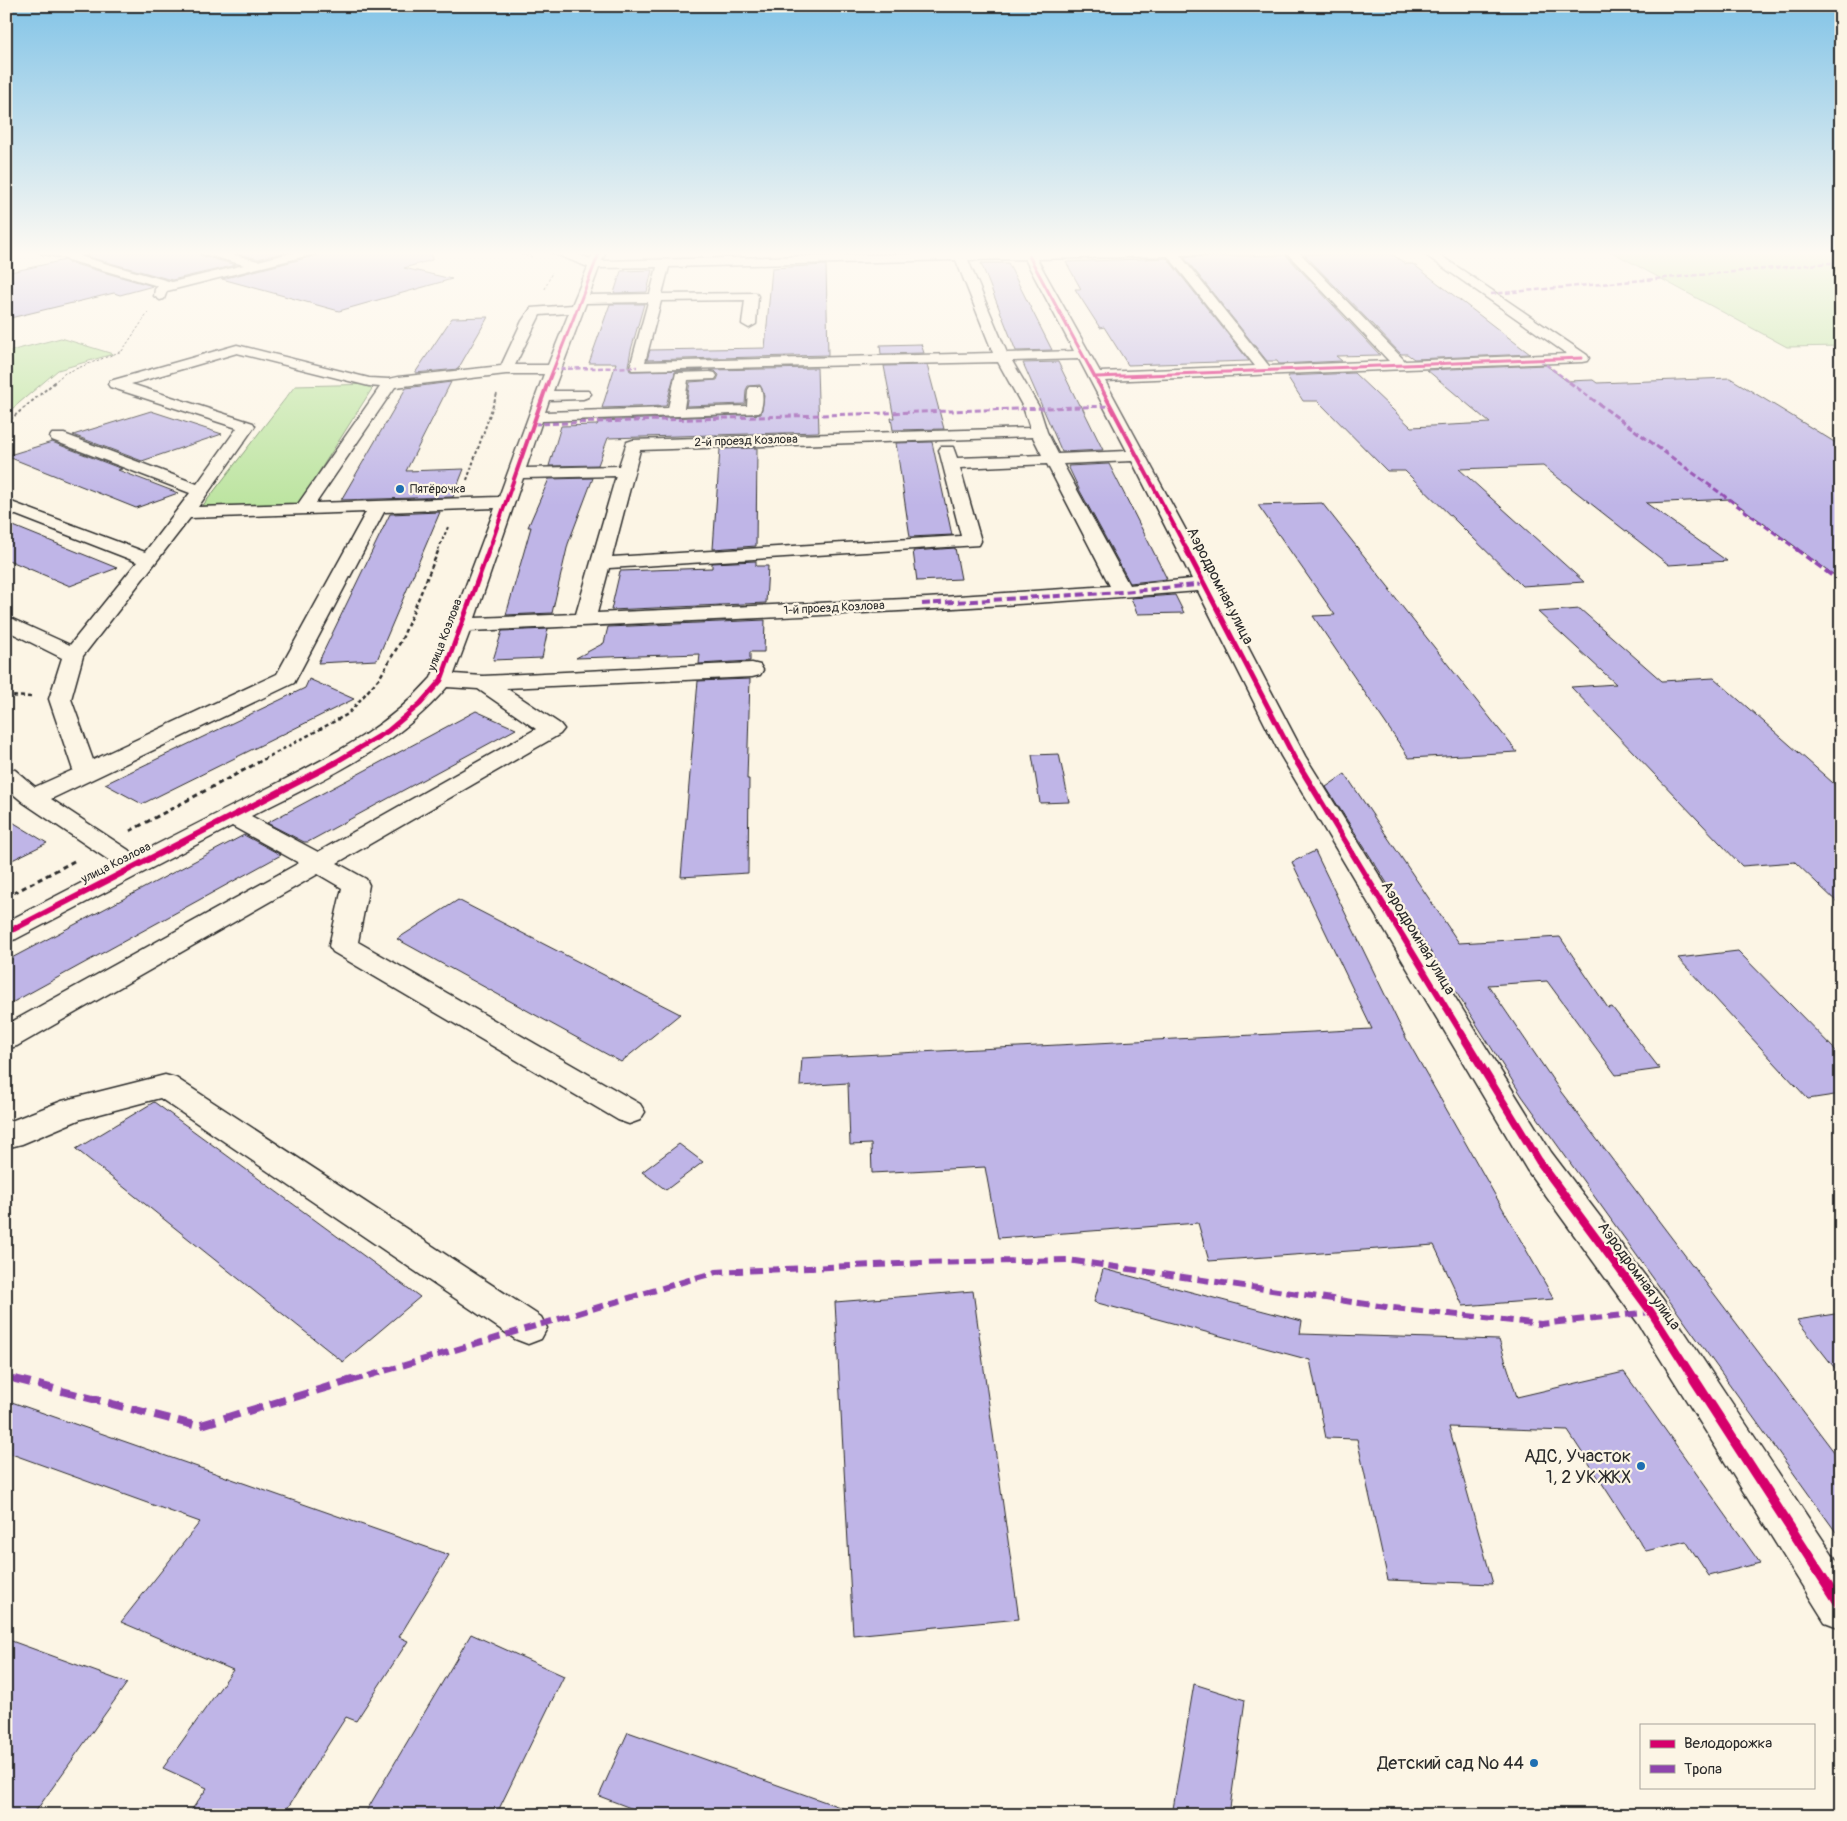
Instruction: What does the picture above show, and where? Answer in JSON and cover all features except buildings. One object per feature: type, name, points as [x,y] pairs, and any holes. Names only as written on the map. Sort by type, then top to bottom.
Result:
[{"type":"street","points":[[506,370],[522,336]]},
{"type":"street","name":"улица Козлова","points":[[6,933],[348,756],[388,731],[420,704],[440,680],[462,625],[553,369],[567,336]]},
{"type":"street","points":[[646,336],[637,366],[1002,357],[1090,366],[1266,371],[1582,358],[1550,336]]},
{"type":"street","points":[[992,336],[1031,407],[1039,432],[1052,459],[1123,592]]},
{"type":"street","name":"Аэродромная улица","points":[[1073,336],[1205,584],[1293,756],[1539,1161],[1651,1312],[1841,1606]]},
{"type":"street","points":[[1238,336],[1266,371]]},
{"type":"street","points":[[1373,336],[1401,365]]},
{"type":"street","points":[[86,774],[60,699],[74,655],[185,513],[247,426],[115,384],[237,349],[369,382],[390,384],[398,381],[506,370],[553,369]]},
{"type":"street","points":[[674,413],[681,376],[714,376]]},
{"type":"street","points":[[303,509],[390,384]]},
{"type":"street","points":[[537,417],[754,410],[755,390]]},
{"type":"street","points":[[544,396],[583,394]]},
{"type":"street","name":"2-й проезд Козлова","points":[[585,619],[633,445],[1039,432]]},
{"type":"street","points":[[58,437],[201,491]]},
{"type":"street","points":[[601,563],[972,541],[949,457],[1052,459],[1138,456]]},
{"type":"street","points":[[516,473],[626,471]]},
{"type":"street","points":[[185,513],[506,502]]},
{"type":"street","points":[[6,505],[149,560]]},
{"type":"street","points":[[33,798],[286,678],[378,506]]},
{"type":"street","name":"1-й проезд Козлова","points":[[462,625],[922,604],[1123,592],[1205,584]]},
{"type":"street","points":[[6,622],[74,655]]},
{"type":"street","points":[[440,680],[483,683],[752,670]]},
{"type":"street","points":[[6,1039],[552,729],[483,683]]},
{"type":"street","points":[[6,775],[33,798],[134,866]]},
{"type":"street","points":[[232,816],[356,885],[344,946],[629,1112]]},
{"type":"street","points":[[6,1132],[10,1135],[73,1109],[166,1086],[528,1328]]},
{"type":"path","points":[[6,423],[65,373],[122,351],[132,336]]},
{"type":"path","points":[[6,897],[348,714],[380,677],[401,641],[458,503],[506,370]]},
{"type":"green space","points":[[1767,336],[1841,336],[1841,346],[1787,347]]},
{"type":"green space","points":[[61,338],[113,354],[58,370],[6,414],[6,352]]},
{"type":"green space","points":[[375,384],[298,505],[201,508],[295,386]]},
{"type":"marked path","points":[[1540,360],[1841,582]]},
{"type":"marked path","points":[[553,369],[637,367]]},
{"type":"marked path","points":[[534,424],[1111,406]]},
{"type":"marked path","points":[[922,604],[1123,592],[1205,584]]},
{"type":"marked path","points":[[6,1377],[198,1426],[716,1272],[921,1263],[1068,1260],[1393,1308],[1541,1324],[1651,1312]]},
{"type":"cycle path","points":[[6,933],[348,756],[388,731],[420,704],[441,680],[566,336]]},
{"type":"cycle path","points":[[1073,336],[1138,456],[1293,756],[1539,1161],[1651,1312],[1841,1606]]},
{"type":"cycle path","points":[[1096,377],[1582,358]]},
{"type":"place","name":"Пятёрочка","points":[[400,489]]},
{"type":"place","name":"АДС, Участок 1, 2 УК ЖКХ","points":[[1641,1466]]},
{"type":"place","name":"Детский сад № 44","points":[[1534,1763]]}]
